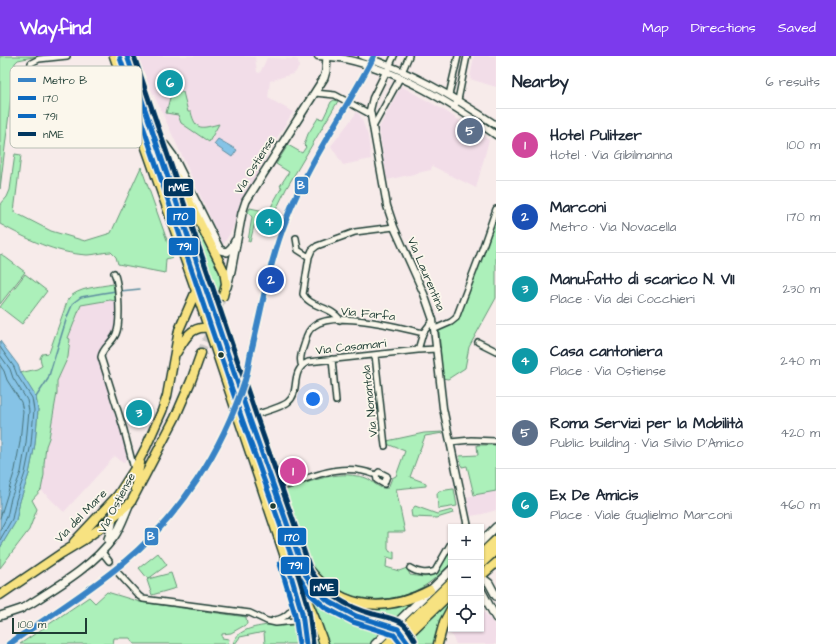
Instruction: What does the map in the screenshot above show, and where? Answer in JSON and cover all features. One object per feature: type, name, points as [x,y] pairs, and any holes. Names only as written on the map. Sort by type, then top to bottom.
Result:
[{"type":"main road","points":[[114,56],[117,66]]},
{"type":"main road","points":[[126,56],[130,66]]},
{"type":"main road","name":"Via Ostiense","points":[[224,293],[231,271],[243,209],[248,197],[315,93],[325,75],[327,56]]},
{"type":"main road","points":[[142,101],[249,416],[308,581],[325,598],[347,612],[389,626]]},
{"type":"main road","points":[[142,138],[196,291],[207,328],[285,556],[297,594],[303,620],[306,644]]},
{"type":"main road","points":[[156,143],[165,145],[173,156],[220,250],[225,252],[229,250],[237,236]]},
{"type":"main road","points":[[167,173],[176,177],[184,190],[223,269],[226,281],[224,293]]},
{"type":"main road","points":[[132,499],[142,455],[164,406],[170,387],[180,328],[196,291]]},
{"type":"main road","points":[[175,355],[192,332],[199,328],[207,328]]},
{"type":"main road","name":"Via Ostiense","points":[[0,616],[21,609],[34,601],[80,570],[103,551],[115,534],[175,418],[201,353]]},
{"type":"main road","name":"Via del Mare","points":[[62,553],[118,495],[142,455]]},
{"type":"main road","points":[[103,551],[110,534],[114,517],[115,503],[118,495]]},
{"type":"main road","name":"Via del Mare","points":[[0,595],[103,526],[132,499]]},
{"type":"main road","points":[[484,539],[496,527]]},
{"type":"main road","points":[[484,551],[496,540]]},
{"type":"main road","points":[[484,561],[496,550]]},
{"type":"main road","points":[[297,551],[308,567],[323,584],[340,596],[356,602],[376,605],[394,604],[408,600],[430,590]]},
{"type":"main road","points":[[285,556],[295,572],[324,644]]},
{"type":"main road","points":[[484,574],[496,563]]},
{"type":"main road","points":[[375,644],[448,573]]},
{"type":"main road","points":[[484,579],[489,583],[496,596]]},
{"type":"main road","points":[[387,644],[448,585]]},
{"type":"main road","points":[[398,644],[448,596]]},
{"type":"main road","points":[[483,596],[496,618]]},
{"type":"main road","points":[[438,644],[444,622],[448,615]]},
{"type":"street","points":[[31,66],[31,63],[39,59],[67,56]]},
{"type":"street","points":[[318,56],[350,60],[400,78],[454,107],[496,135]]},
{"type":"street","points":[[362,56],[403,70],[458,100],[496,125]]},
{"type":"street","points":[[315,93],[337,95],[370,114],[372,98],[394,56]]},
{"type":"street","points":[[403,70],[409,56]]},
{"type":"street","points":[[449,96],[458,56]]},
{"type":"street","points":[[454,107],[458,100],[467,56]]},
{"type":"street","points":[[373,128],[400,78]]},
{"type":"street","name":"Via Laurentina","points":[[370,114],[387,206],[394,227],[424,294],[433,320],[440,389],[467,524]]},
{"type":"street","points":[[145,147],[156,143]]},
{"type":"street","points":[[435,329],[453,321],[456,318],[496,209]]},
{"type":"street","points":[[340,320],[335,314],[304,297],[302,290],[309,257],[312,250],[317,246],[333,241],[349,233],[394,227]]},
{"type":"street","points":[[296,238],[298,250],[309,257]]},
{"type":"street","points":[[114,273],[118,284],[117,328],[116,334],[102,352],[101,357],[124,430],[134,470]]},
{"type":"street","name":"Via Farfa","points":[[302,366],[300,361],[306,338],[312,327],[327,321],[340,320],[369,322],[423,333]]},
{"type":"street","points":[[418,350],[423,333],[433,320]]},
{"type":"street","points":[[478,342],[496,351]]},
{"type":"street","name":"Via Casamari","points":[[249,416],[288,402],[292,396],[298,370],[302,366],[311,362],[437,349]]},
{"type":"street","name":"Via Nonantola","points":[[375,355],[385,446]]},
{"type":"street","points":[[332,359],[336,401]]},
{"type":"street","points":[[450,442],[471,440],[496,441]]},
{"type":"street","points":[[261,486],[268,490],[275,489],[339,469],[357,470],[376,475]]},
{"type":"street","points":[[123,487],[131,489],[132,499]]},
{"type":"street","points":[[268,506],[275,502],[282,506]]},
{"type":"street","points":[[115,503],[118,507],[123,508]]},
{"type":"street","points":[[103,526],[109,529],[110,534]]},
{"type":"street","points":[[410,568],[417,572],[431,573],[435,571],[448,548]]},
{"type":"street","points":[[103,551],[109,561]]},
{"type":"street","points":[[119,574],[143,599],[250,613],[267,621],[276,623],[303,620]]},
{"type":"street","points":[[267,621],[279,619],[288,614],[293,608],[297,594]]},
{"type":"shaded area","points":[[136,56],[240,56],[255,57],[257,72],[260,73],[267,58],[298,60],[299,67],[295,73],[270,81],[268,98],[293,112],[267,154],[266,159],[240,203],[233,228],[223,245],[142,69],[142,66]]},
{"type":"shaded area","points":[[474,56],[496,56],[496,87],[470,79]]},
{"type":"shaded area","points":[[401,86],[442,109],[489,140],[476,188],[432,166],[431,170],[387,180],[379,128]]},
{"type":"shaded area","points":[[357,112],[360,115],[368,136],[371,159],[343,165],[331,146]]},
{"type":"shaded area","points":[[110,300],[116,301],[115,330],[100,351],[100,361],[113,410],[123,437],[127,458],[123,463],[115,456],[64,512],[41,490],[44,475],[46,446],[49,438],[57,393],[57,381],[68,357],[68,338],[80,305]]},
{"type":"shaded area","points":[[496,491],[496,510],[471,516],[467,497]]},
{"type":"shaded area","points":[[484,612],[494,624],[496,629],[496,644],[456,644],[450,632],[484,632]]},
{"type":"green space","points":[[0,56],[38,56],[18,60],[15,66],[10,66],[10,105],[0,189]]},
{"type":"green space","points":[[183,92],[188,112],[191,112],[195,123],[198,126],[204,127],[219,124],[209,142],[181,123],[178,115],[166,113],[171,94]]},
{"type":"green space","points":[[334,100],[338,101],[286,189],[274,214],[270,214],[268,216],[262,215],[258,223],[254,226],[250,242],[248,241],[252,217],[248,212],[250,208],[269,212],[282,187],[280,186],[289,172],[276,164],[288,145],[302,153],[306,147],[304,145],[308,134],[318,118],[323,119],[331,102]]},
{"type":"green space","points":[[15,154],[21,155],[14,212],[51,231],[85,241],[111,233],[141,167],[173,257],[166,259],[165,273],[118,264],[116,257],[111,252],[87,255],[75,254],[53,248],[31,240],[0,224],[0,205],[7,197],[10,190]]},
{"type":"green space","points":[[184,200],[220,268],[223,283],[217,294]]},
{"type":"green space","points":[[496,219],[496,298],[469,347],[465,368],[448,379],[442,378],[439,329],[457,319]]},
{"type":"green space","points":[[1,254],[25,272],[0,304],[0,255]]},
{"type":"green space","points":[[25,274],[47,291],[22,324],[0,307]]},
{"type":"green space","points":[[113,284],[116,301],[110,300],[81,305],[68,338],[70,339],[68,357],[57,381],[57,393],[49,438],[46,446],[44,475],[41,490],[32,500],[37,509],[29,530],[0,568],[0,548],[16,521],[20,501],[29,474],[35,444],[38,410],[36,397],[20,373],[37,369],[42,366],[40,358],[42,354],[49,353],[68,299],[72,295],[83,290]]},
{"type":"green space","points":[[443,432],[425,436],[410,477],[426,483],[426,486],[396,489],[405,532],[388,532],[388,549],[390,552],[394,551],[394,559],[387,557],[386,567],[399,571],[407,568],[410,575],[425,577],[431,576],[448,556],[448,566],[433,580],[421,588],[406,595],[391,598],[360,598],[333,586],[321,576],[306,555],[284,491],[311,481],[339,475],[362,477],[369,479],[381,488],[388,488],[392,478],[396,476],[405,451],[387,444],[387,441],[424,433]]},
{"type":"green space","points":[[477,445],[496,445],[496,491],[474,495],[467,466],[462,467],[459,456],[478,455]]},
{"type":"green space","points":[[454,489],[457,506],[438,509],[437,493],[439,491]]},
{"type":"green space","points":[[415,506],[437,514],[452,510],[453,513],[437,518],[412,517],[411,511]]},
{"type":"green space","points":[[288,547],[299,572],[309,587],[327,605],[349,618],[387,631],[373,644],[327,644]]},
{"type":"green space","points":[[158,553],[167,565],[148,579],[139,568]]},
{"type":"green space","points":[[171,573],[176,588],[152,595],[147,580]]},
{"type":"green space","points":[[448,577],[448,581],[382,644],[378,644]]},
{"type":"green space","points":[[315,580],[347,601],[412,603],[393,624],[361,613],[340,603],[322,590],[314,581]]},
{"type":"green space","points":[[107,592],[140,602],[246,617],[247,624],[231,633],[222,634],[222,638],[229,639],[228,644],[134,644],[130,638],[114,638],[113,644],[20,644],[89,597],[95,603]]},
{"type":"green space","points":[[305,602],[322,644],[311,644],[310,628]]},
{"type":"green space","points":[[448,602],[448,607],[440,622],[434,644],[415,644],[411,637]]},
{"type":"green space","points":[[268,625],[299,625],[301,644],[265,644],[264,632],[240,637],[235,644],[233,644],[238,635],[242,632],[252,628]]},
{"type":"water","points":[[218,139],[237,150],[232,157],[214,144]]},
{"type":"water","points":[[0,341],[18,365],[21,373],[36,397],[38,410],[35,444],[29,474],[20,501],[16,521],[0,548]]},
{"type":"waterway","points":[[120,291],[140,289]]},
{"type":"waterway","points":[[36,397],[48,379],[67,317],[73,303],[81,297],[116,291]]},
{"type":"tunnel","points":[[201,353],[223,296]]},
{"type":"tunnel","points":[[109,561],[119,574]]},
{"type":"metro line","name":"B","points":[[9,644],[81,595],[144,545],[181,503],[197,480],[224,432],[245,380],[270,269],[286,220],[316,157],[352,97],[374,56]]},
{"type":"transit line","name":"170","points":[[127,56],[130,66]]},
{"type":"transit line","name":"nME","points":[[134,56],[137,66]]},
{"type":"transit line","name":"791","points":[[120,58],[123,66]]},
{"type":"transit line","name":"nME","points":[[142,80],[256,415],[311,571],[330,593],[354,608],[399,621],[406,626],[415,640]]},
{"type":"transit line","name":"170","points":[[142,100],[249,417],[305,574],[316,590],[330,602],[356,616],[398,629],[409,644]]},
{"type":"transit line","name":"791","points":[[142,123],[242,419],[299,577],[310,594],[326,608],[353,622],[394,635],[401,644]]},
{"type":"transit line","name":"nME","points":[[294,560],[309,611],[313,644]]},
{"type":"transit line","name":"170","points":[[287,562],[302,613],[306,644]]},
{"type":"transit line","name":"791","points":[[280,564],[295,614],[299,644]]},
{"type":"place","name":"Ex De Amicis","points":[[170,83]]},
{"type":"place","name":"Roma Servizi per la Mobilità","points":[[470,131]]},
{"type":"place","name":"Casa cantoniera","points":[[269,222]]},
{"type":"place","name":"Marconi","points":[[271,280]]},
{"type":"place","name":"Manufatto di scarico N. VII","points":[[139,413]]},
{"type":"place","name":"Hotel Pulitzer","points":[[293,471]]}]
